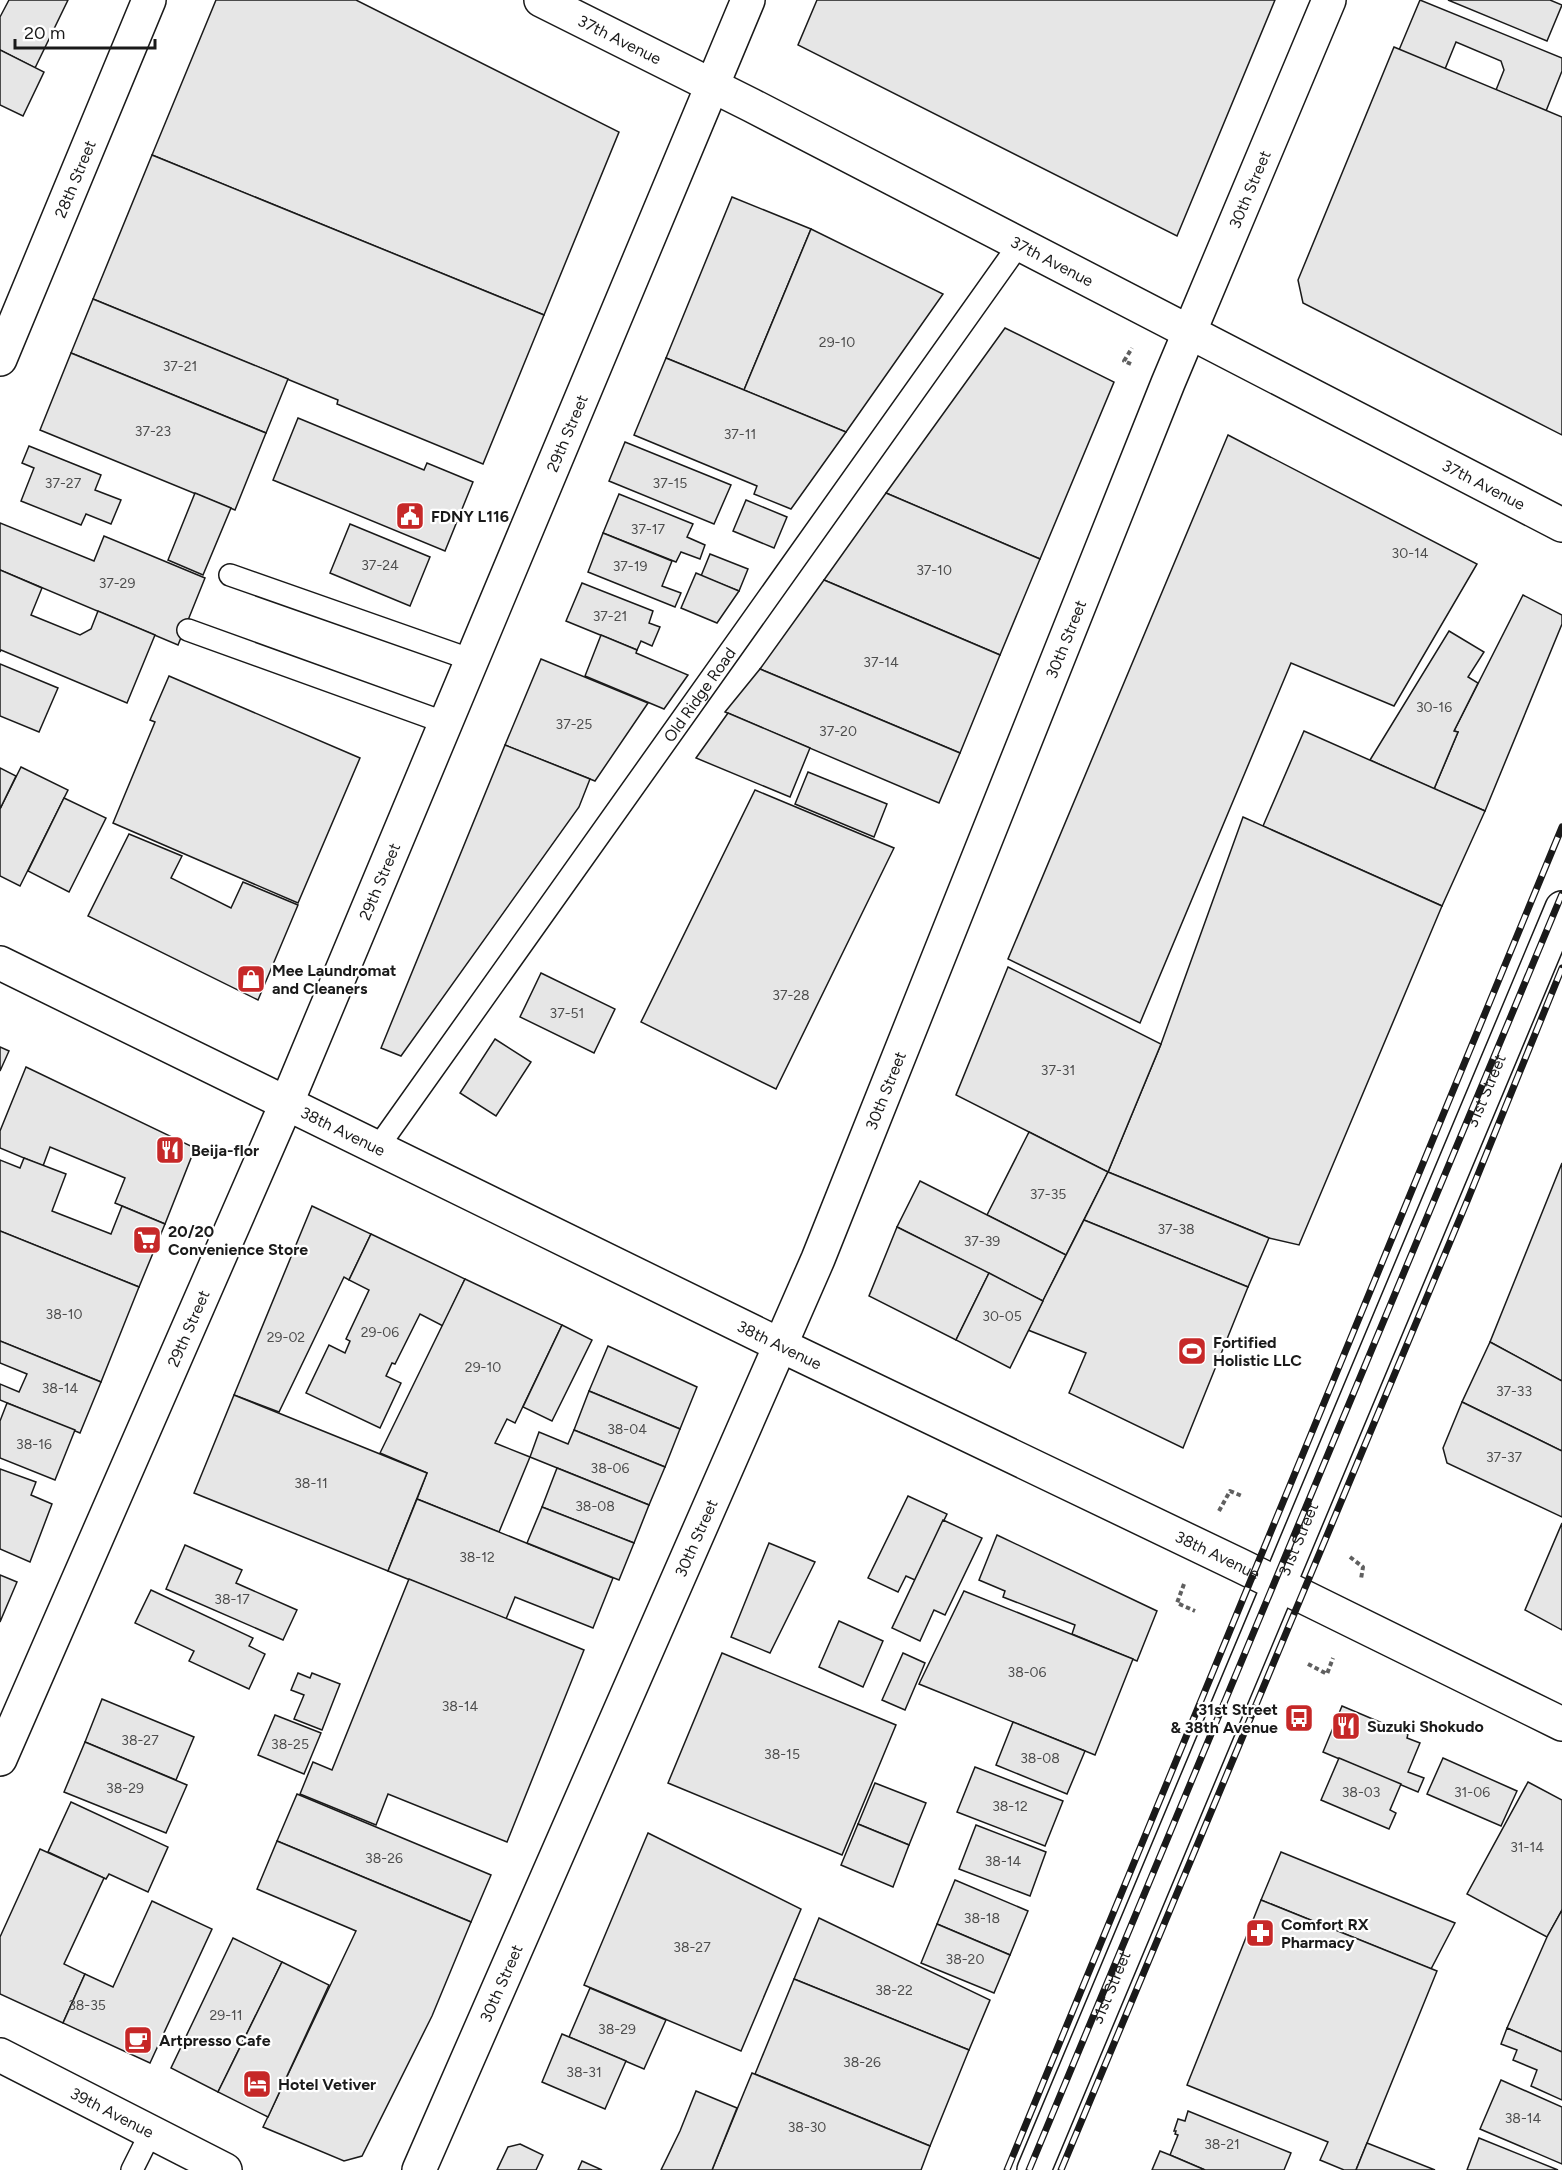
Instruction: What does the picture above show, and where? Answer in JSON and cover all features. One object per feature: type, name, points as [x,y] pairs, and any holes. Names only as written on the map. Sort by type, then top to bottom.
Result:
[{"type":"street","name":"28th Street","points":[[0,359],[149,0]]},
{"type":"street","name":"37th Avenue","points":[[541,0],[1020,243],[1562,525]]},
{"type":"street","name":"29th Street","points":[[0,1759],[287,1102],[748,0]]},
{"type":"street","name":"30th Street","points":[[419,2170],[818,1259],[1189,332],[1329,0]]},
{"type":"street","name":"31st Street","points":[[1034,2170],[1562,908]]},
{"type":"street","name":"38th Avenue","points":[[0,963],[780,1345],[1279,1584],[1562,1724]]},
{"type":"street","name":"39th Avenue","points":[[0,2055],[225,2170]]},
{"type":"lane","name":"Old Ridge Road","points":[[378,1147],[1020,243]]},
{"type":"lane","points":[[230,575],[472,660]]},
{"type":"lane","points":[[188,630],[446,723]]},
{"type":"lane","points":[[132,2170],[151,2132]]},
{"type":"path","points":[[1124,361],[1134,345]]},
{"type":"path","points":[[1218,1512],[1230,1491],[1242,1496]]},
{"type":"path","points":[[1350,1557],[1364,1567],[1360,1578]]},
{"type":"path","points":[[1184,1584],[1177,1603],[1195,1611]]},
{"type":"path","points":[[1308,1664],[1327,1674],[1335,1654]]},
{"type":"building","points":[[9,0],[68,0],[35,68],[0,50],[0,17]]},
{"type":"building","points":[[216,0],[356,0],[619,132],[544,315],[152,155]]},
{"type":"building","points":[[817,0],[1275,0],[1177,236],[798,45]]},
{"type":"building","points":[[1420,0],[1562,58],[1562,71],[1546,111],[1496,90],[1504,70],[1501,61],[1456,42],[1445,69],[1399,50]]},
{"type":"building","points":[[1448,0],[1550,0],[1562,5],[1547,41]]},
{"type":"building","points":[[1394,47],[1562,117],[1562,435],[1303,303],[1298,280]]},
{"type":"building","points":[[0,50],[44,72],[23,116],[0,105]]},
{"type":"building","points":[[152,155],[544,315],[483,464],[337,404],[338,400],[93,299]]},
{"type":"building","points":[[732,197],[811,229],[744,390],[666,358]]},
{"type":"building","points":[[811,229],[943,294],[846,432],[744,390]]},
{"type":"building","points":[[93,299],[288,379],[266,433],[71,353]]},
{"type":"building","points":[[1005,328],[1114,382],[1040,559],[886,493]]},
{"type":"building","points":[[71,353],[266,433],[235,510],[40,430]]},
{"type":"building","points":[[666,358],[846,432],[791,509],[754,494],[757,486],[634,435]]},
{"type":"building","name":"FDNY L116","points":[[298,418],[424,470],[427,463],[473,482],[445,551],[273,480]]},
{"type":"building","points":[[1228,435],[1477,564],[1394,706],[1291,663],[1140,1023],[1008,959]]},
{"type":"building","points":[[625,442],[731,485],[714,524],[609,481]]},
{"type":"building","points":[[29,446],[101,475],[95,490],[121,500],[111,524],[86,514],[81,525],[21,501],[34,468],[22,463]]},
{"type":"building","points":[[195,493],[231,508],[203,575],[168,560]]},
{"type":"building","points":[[886,493],[1040,559],[1000,655],[824,580]]},
{"type":"building","points":[[619,494],[693,524],[687,537],[705,545],[700,559],[681,552],[676,562],[603,533]]},
{"type":"building","points":[[746,500],[787,517],[774,548],[733,531]]},
{"type":"building","points":[[0,523],[94,561],[104,536],[205,578],[178,645],[0,570]]},
{"type":"building","points":[[350,524],[430,557],[410,606],[330,573]]},
{"type":"building","points":[[603,533],[672,561],[662,586],[681,593],[675,607],[588,572]]},
{"type":"building","points":[[710,554],[748,569],[739,591],[701,576]]},
{"type":"building","points":[[0,570],[42,588],[31,615],[80,635],[91,629],[98,611],[155,635],[127,703],[1,650],[0,652]]},
{"type":"building","points":[[696,573],[739,591],[717,623],[681,608]]},
{"type":"building","points":[[824,580],[1000,655],[960,753],[760,669]]},
{"type":"building","points":[[582,583],[653,611],[649,623],[660,627],[652,646],[641,641],[637,650],[566,621]]},
{"type":"building","points":[[1523,595],[1562,615],[1562,624],[1485,811],[1434,789],[1458,732],[1454,731]]},
{"type":"building","points":[[1449,631],[1484,652],[1468,677],[1478,683],[1454,731],[1458,732],[1434,789],[1370,760]]},
{"type":"building","points":[[601,635],[688,675],[664,709],[585,676]]},
{"type":"building","points":[[541,659],[648,703],[595,781],[505,745]]},
{"type":"building","points":[[0,664],[58,688],[39,732],[0,716]]},
{"type":"building","points":[[760,669],[960,753],[939,803],[725,712]]},
{"type":"building","points":[[169,676],[360,758],[298,903],[113,823],[155,722],[150,720]]},
{"type":"building","points":[[728,713],[810,748],[790,797],[696,758]]},
{"type":"building","points":[[1304,731],[1485,811],[1442,906],[1263,826]]},
{"type":"building","points":[[505,745],[590,779],[579,807],[401,1056],[381,1048]]},
{"type":"building","points":[[21,767],[68,790],[20,886],[0,876],[0,809]]},
{"type":"building","points":[[0,768],[16,776],[0,809]]},
{"type":"building","points":[[808,772],[887,804],[874,837],[795,804]]},
{"type":"building","points":[[755,790],[894,848],[776,1089],[641,1022]]},
{"type":"building","points":[[64,798],[106,818],[69,892],[28,871]]},
{"type":"building","points":[[1243,817],[1442,906],[1299,1245],[1269,1238],[1108,1172],[1161,1044]]},
{"type":"building","points":[[129,834],[182,856],[171,878],[231,908],[243,882],[298,905],[258,1000],[88,916]]},
{"type":"building","points":[[1008,967],[1161,1044],[1108,1172],[956,1095]]},
{"type":"building","points":[[541,973],[615,1009],[594,1053],[520,1017]]},
{"type":"building","points":[[495,1039],[531,1062],[496,1116],[460,1093]]},
{"type":"building","points":[[0,1047],[9,1051],[0,1071]]},
{"type":"building","points":[[26,1067],[195,1148],[165,1224],[115,1203],[125,1178],[50,1147],[43,1166],[0,1148],[0,1131]]},
{"type":"building","points":[[1029,1132],[1108,1172],[1066,1255],[987,1215]]},
{"type":"building","points":[[24,1158],[66,1174],[52,1211],[111,1234],[122,1206],[165,1224],[139,1287],[0,1231],[0,1160],[20,1168]]},
{"type":"building","points":[[1562,1163],[1562,1381],[1490,1342]]},
{"type":"building","points":[[1108,1172],[1269,1238],[1248,1287],[1084,1220]]},
{"type":"building","points":[[920,1181],[1066,1255],[1043,1301],[897,1227]]},
{"type":"building","points":[[312,1206],[371,1234],[349,1280],[344,1277],[279,1412],[234,1395]]},
{"type":"building","points":[[1084,1220],[1248,1287],[1183,1448],[1069,1393],[1086,1353],[1028,1330]]},
{"type":"building","points":[[897,1227],[989,1273],[956,1340],[869,1296]]},
{"type":"building","points":[[0,1231],[139,1287],[101,1382],[0,1341]]},
{"type":"building","points":[[371,1234],[465,1279],[443,1326],[420,1314],[395,1364],[392,1363],[386,1376],[401,1383],[380,1428],[306,1393],[329,1345],[345,1353],[350,1341],[346,1339],[369,1290],[349,1280]]},
{"type":"building","points":[[989,1273],[1043,1301],[1010,1368],[956,1340]]},
{"type":"building","points":[[465,1279],[562,1325],[515,1423],[507,1419],[495,1443],[530,1457],[499,1532],[417,1499],[427,1473],[380,1453]]},
{"type":"building","points":[[562,1325],[592,1340],[552,1421],[523,1407]]},
{"type":"building","points":[[0,1341],[101,1382],[80,1433],[0,1400],[0,1384],[19,1392],[27,1374],[0,1363]]},
{"type":"building","points":[[1490,1342],[1562,1381],[1562,1451],[1462,1402]]},
{"type":"building","points":[[608,1346],[697,1387],[680,1429],[589,1391]]},
{"type":"building","points":[[589,1391],[680,1429],[665,1467],[574,1430]]},
{"type":"building","points":[[234,1395],[427,1473],[388,1571],[194,1493]]},
{"type":"building","points":[[1462,1402],[1562,1451],[1562,1517],[1447,1463],[1443,1448]]},
{"type":"building","points":[[7,1403],[75,1430],[55,1480],[0,1458],[0,1421]]},
{"type":"building","points":[[574,1430],[665,1467],[649,1505],[530,1457],[539,1432],[568,1444]]},
{"type":"building","points":[[557,1468],[649,1505],[634,1543],[542,1507]]},
{"type":"building","points":[[0,1469],[36,1482],[31,1495],[52,1504],[30,1562],[0,1549]]},
{"type":"building","points":[[908,1496],[947,1514],[915,1580],[906,1576],[898,1592],[868,1578]]},
{"type":"building","points":[[417,1499],[613,1578],[593,1628],[515,1597],[506,1619],[388,1571]]},
{"type":"building","points":[[542,1507],[634,1543],[619,1580],[527,1543]]},
{"type":"building","points":[[943,1520],[982,1538],[945,1615],[934,1610],[920,1641],[892,1628]]},
{"type":"building","points":[[1562,1523],[1562,1630],[1525,1610]]},
{"type":"building","points":[[997,1535],[1157,1611],[1137,1661],[1072,1634],[1075,1625],[1003,1597],[1005,1591],[979,1580]]},
{"type":"building","points":[[769,1543],[815,1562],[770,1653],[731,1637]]},
{"type":"building","points":[[185,1545],[242,1570],[236,1583],[297,1610],[283,1640],[166,1589]]},
{"type":"building","points":[[0,1575],[17,1582],[0,1622]]},
{"type":"building","points":[[409,1579],[584,1650],[507,1842],[388,1794],[376,1825],[300,1794],[313,1762],[332,1770]]},
{"type":"building","points":[[151,1590],[253,1638],[249,1646],[265,1654],[249,1689],[189,1661],[194,1651],[135,1623]]},
{"type":"building","points":[[964,1591],[1133,1659],[1095,1755],[919,1684]]},
{"type":"building","points":[[839,1621],[883,1641],[863,1687],[819,1667]]},
{"type":"building","points":[[722,1653],[896,1725],[842,1855],[668,1783]]},
{"type":"building","points":[[903,1653],[925,1663],[905,1710],[882,1700]]},
{"type":"building","points":[[298,1673],[310,1678],[312,1673],[340,1684],[322,1730],[294,1719],[304,1695],[291,1690]]},
{"type":"building","points":[[102,1699],[194,1737],[176,1780],[85,1742]]},
{"type":"building","points":[[1342,1706],[1408,1734],[1407,1738],[1420,1743],[1408,1772],[1424,1778],[1418,1792],[1323,1752]]},
{"type":"building","points":[[275,1715],[321,1733],[304,1774],[258,1755]]},
{"type":"building","points":[[1013,1722],[1085,1751],[1067,1794],[996,1765]]},
{"type":"building","points":[[85,1742],[187,1785],[166,1833],[64,1792]]},
{"type":"building","points":[[1339,1758],[1401,1784],[1390,1810],[1396,1813],[1389,1829],[1321,1800]]},
{"type":"building","points":[[1443,1758],[1517,1791],[1501,1826],[1427,1794]]},
{"type":"building","points":[[975,1767],[1063,1801],[1045,1846],[957,1812]]},
{"type":"building","points":[[1528,1782],[1562,1800],[1562,1910],[1547,1937],[1467,1894]]},
{"type":"building","points":[[875,1783],[926,1803],[909,1845],[858,1824]]},
{"type":"building","points":[[297,1794],[491,1875],[471,1922],[277,1841]]},
{"type":"building","points":[[71,1802],[168,1847],[148,1892],[109,1874],[106,1879],[48,1852]]},
{"type":"building","points":[[858,1824],[909,1845],[893,1887],[841,1865]]},
{"type":"building","points":[[976,1825],[1046,1852],[1030,1896],[959,1869]]},
{"type":"building","points":[[648,1833],[801,1909],[741,2051],[584,1985]]},
{"type":"building","points":[[277,1841],[471,1922],[432,2016],[362,2156],[344,2161],[263,2127],[356,1931],[257,1889]]},
{"type":"building","points":[[40,1849],[104,1878],[64,1964],[85,1974],[63,2023],[0,1994],[0,1937]]},
{"type":"building","points":[[1281,1852],[1455,1923],[1431,1969],[1261,1900]]},
{"type":"building","points":[[955,1880],[1028,1911],[1010,1955],[937,1924]]},
{"type":"building","points":[[1261,1900],[1437,1971],[1356,2170],[1344,2170],[1320,2160],[1328,2142],[1187,2085]]},
{"type":"building","points":[[152,1901],[212,1929],[150,2063],[63,2023],[85,1974],[113,1987]]},
{"type":"building","points":[[1562,1910],[1562,2052],[1507,2028],[1547,1937]]},
{"type":"building","points":[[819,1918],[990,2000],[969,2050],[794,1979]]},
{"type":"building","points":[[937,1924],[1010,1955],[994,1993],[921,1963]]},
{"type":"building","points":[[233,1938],[282,1962],[218,2092],[171,2068]]},
{"type":"building","points":[[282,1962],[329,1985],[268,2117],[218,2092]]},
{"type":"building","points":[[794,1979],[969,2050],[930,2146],[755,2074]]},
{"type":"building","points":[[590,1988],[666,2020],[644,2069],[569,2037]]},
{"type":"building","points":[[1507,2028],[1562,2052],[1562,2100],[1531,2086],[1537,2070],[1513,2060],[1517,2050],[1501,2044]]},
{"type":"building","points":[[562,2034],[626,2061],[605,2109],[542,2082]]},
{"type":"building","points":[[752,2073],[930,2146],[921,2170],[712,2170]]},
{"type":"building","points":[[1501,2080],[1562,2107],[1562,2164],[1480,2129]]},
{"type":"building","points":[[696,2091],[737,2108],[712,2170],[661,2170],[680,2131]]},
{"type":"building","points":[[1188,2111],[1291,2153],[1284,2170],[1205,2170],[1170,2155],[1178,2135],[1174,2131],[1178,2119],[1185,2121]]},
{"type":"building","points":[[1479,2138],[1558,2170],[1467,2170]]},
{"type":"building","points":[[1367,2143],[1435,2170],[1356,2170]]},
{"type":"building","points":[[520,2144],[543,2155],[536,2170],[497,2170],[508,2147]]},
{"type":"building","points":[[1160,2151],[1170,2155],[1205,2170],[1152,2170]]},
{"type":"building","points":[[582,2161],[602,2170],[578,2170]]},
{"type":"railway","points":[[1007,2170],[1562,827]]},
{"type":"railway","points":[[1029,2170],[1562,894]]},
{"type":"railway","points":[[1061,2170],[1468,1199],[1562,968]]},
{"type":"place","name":"FDNY L116","points":[[410,516]]},
{"type":"place","name":"Mee Laundromat and Cleaners","points":[[251,979]]},
{"type":"place","name":"Beija-flor","points":[[170,1150]]},
{"type":"place","name":"20/20 Convenience Store","points":[[147,1240]]},
{"type":"place","name":"Fortified Holistic LLC","points":[[1192,1351]]},
{"type":"place","name":"31st Street & 38th Avenue","points":[[1299,1718]]},
{"type":"place","name":"Suzuki Shokudo","points":[[1346,1726]]},
{"type":"place","name":"Comfort RX Pharmacy","points":[[1260,1933]]},
{"type":"place","name":"Artpresso Cafe","points":[[138,2040]]},
{"type":"place","name":"Hotel Vetiver","points":[[257,2084]]}]
